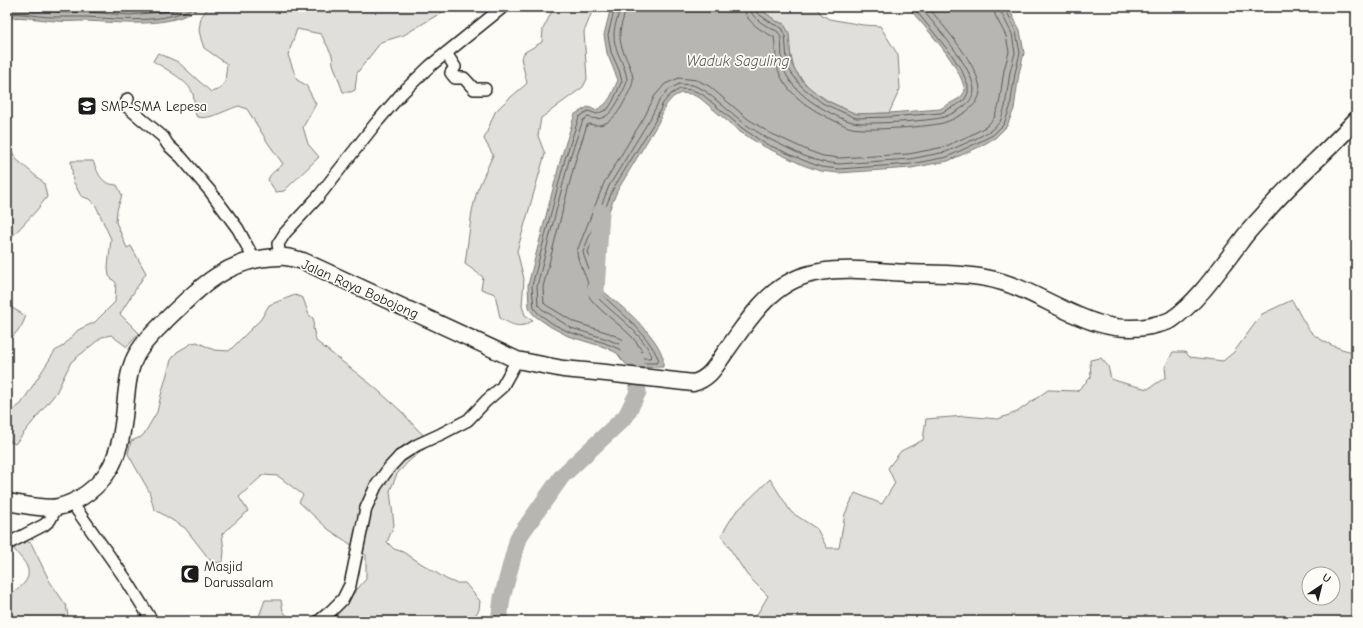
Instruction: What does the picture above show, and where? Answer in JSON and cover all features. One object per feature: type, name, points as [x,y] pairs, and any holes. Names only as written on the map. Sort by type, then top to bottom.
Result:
[{"type":"main road","name":"Jalan Raya Bobojong","points":[[7,502],[57,508],[72,503],[94,487],[111,466],[122,432],[126,386],[135,356],[143,344],[185,302],[216,275],[239,264],[254,259],[280,256],[303,261],[517,360],[563,369],[693,383],[702,381],[714,370],[746,323],[764,301],[776,290],[798,277],[835,270],[985,277],[1017,287],[1080,317],[1105,326],[1142,328],[1169,321],[1184,310],[1223,266],[1242,239],[1267,210],[1356,120]]},
{"type":"street","points":[[280,256],[278,244],[285,233],[318,197],[376,123],[430,66],[503,7]]},
{"type":"street","points":[[446,53],[455,67],[451,73],[456,78],[464,78],[474,89],[485,89]]},
{"type":"street","points":[[128,99],[125,105],[163,137],[168,145],[181,157],[219,202],[238,229],[254,259]]},
{"type":"street","points":[[318,621],[343,599],[350,585],[366,508],[376,486],[389,468],[400,456],[418,445],[468,420],[502,387],[517,360]]},
{"type":"street","points":[[72,503],[128,581],[152,621]]},
{"type":"street","points":[[7,544],[44,525],[50,520],[57,508]]},
{"type":"shaded area","points":[[209,7],[446,7],[444,11],[404,35],[381,42],[357,73],[355,90],[351,92],[343,92],[333,64],[332,55],[321,34],[297,29],[288,55],[297,80],[306,85],[316,104],[303,127],[308,144],[319,157],[284,191],[276,192],[268,180],[269,177],[283,164],[247,109],[239,106],[211,116],[196,116],[194,97],[191,89],[176,75],[153,61],[158,53],[178,62],[211,92],[220,89],[225,82],[227,64],[204,48],[199,30],[201,17]]},
{"type":"shaded area","points":[[554,7],[594,7],[584,32],[587,79],[583,87],[541,118],[538,136],[545,154],[517,251],[524,279],[522,306],[525,315],[533,320],[520,326],[509,323],[500,318],[495,294],[481,289],[483,277],[465,264],[472,211],[477,191],[493,155],[484,139],[495,112],[527,83],[521,58],[525,52],[542,42],[543,29]]},
{"type":"shaded area","points":[[758,7],[816,7],[821,14],[829,19],[863,25],[880,26],[898,55],[900,89],[889,113],[856,114],[830,102],[810,89],[794,69],[784,24],[776,21]]},
{"type":"shaded area","points":[[7,142],[16,159],[44,183],[47,197],[7,242]]},
{"type":"shaded area","points":[[71,161],[93,161],[101,178],[107,183],[117,185],[122,195],[117,210],[116,222],[127,248],[131,246],[146,273],[120,314],[139,333],[127,347],[111,335],[102,337],[71,362],[56,393],[15,444],[7,440],[7,414],[21,404],[55,351],[63,346],[78,330],[95,322],[115,302],[116,283],[109,276],[108,267],[111,239],[96,206],[89,199],[81,196],[73,181]]},
{"type":"shaded area","points":[[295,295],[303,298],[309,315],[313,318],[316,341],[373,386],[401,411],[432,443],[409,461],[397,474],[390,491],[394,525],[387,542],[394,549],[403,552],[446,579],[455,583],[465,583],[480,601],[479,610],[471,621],[324,621],[347,601],[366,579],[366,555],[328,529],[299,502],[303,495],[278,476],[263,475],[239,497],[248,511],[222,534],[224,551],[223,562],[215,563],[210,560],[185,528],[154,509],[149,491],[128,454],[131,441],[141,437],[144,434],[157,412],[171,360],[177,352],[192,343],[197,342],[214,350],[229,351],[261,319],[269,305]]},
{"type":"shaded area","points":[[1292,300],[1311,332],[1320,339],[1332,345],[1351,352],[1356,352],[1356,621],[753,621],[768,596],[747,575],[721,535],[735,513],[770,479],[791,512],[817,529],[827,548],[839,548],[845,514],[855,493],[882,504],[895,483],[888,468],[901,451],[923,440],[926,419],[965,416],[998,419],[1017,412],[1048,390],[1077,391],[1091,377],[1090,360],[1101,358],[1108,366],[1111,379],[1148,389],[1166,377],[1165,367],[1173,352],[1185,352],[1190,357],[1223,361],[1234,352],[1262,314]]},
{"type":"shaded area","points":[[7,305],[26,316],[22,325],[7,344]]},
{"type":"shaded area","points":[[25,541],[31,543],[50,582],[66,605],[69,621],[7,621],[7,596],[23,585],[28,577],[26,565],[14,549]]},
{"type":"shaded area","points":[[265,600],[281,600],[283,611],[292,621],[254,621],[258,619]]},
{"type":"water","points":[[7,7],[200,7],[175,19],[160,22],[128,23],[7,18]]},
{"type":"water","name":"Waduk Saguling","points":[[611,7],[758,7],[776,21],[784,24],[789,33],[791,61],[794,69],[804,83],[825,100],[856,114],[940,109],[961,97],[965,91],[957,69],[950,58],[908,7],[1008,7],[1020,30],[1024,53],[1019,73],[1014,109],[1007,126],[995,138],[948,161],[911,168],[838,173],[820,171],[803,165],[763,146],[740,132],[700,98],[691,94],[681,93],[673,97],[666,105],[658,123],[617,191],[592,253],[603,283],[603,291],[638,321],[653,339],[663,358],[663,367],[630,368],[617,353],[604,347],[568,336],[535,316],[529,309],[528,285],[561,158],[575,114],[588,107],[596,110],[601,108],[610,98],[618,80],[607,53],[604,35]]},
{"type":"waterway","points":[[596,291],[601,212]]},
{"type":"waterway","points":[[499,621],[502,598],[518,538],[562,476],[626,416],[638,392],[635,361],[628,347]]},
{"type":"place","name":"SMP-SMA Lepesa","points":[[87,106]]},
{"type":"place","name":"Masjid Darussalam","points":[[190,574]]}]
